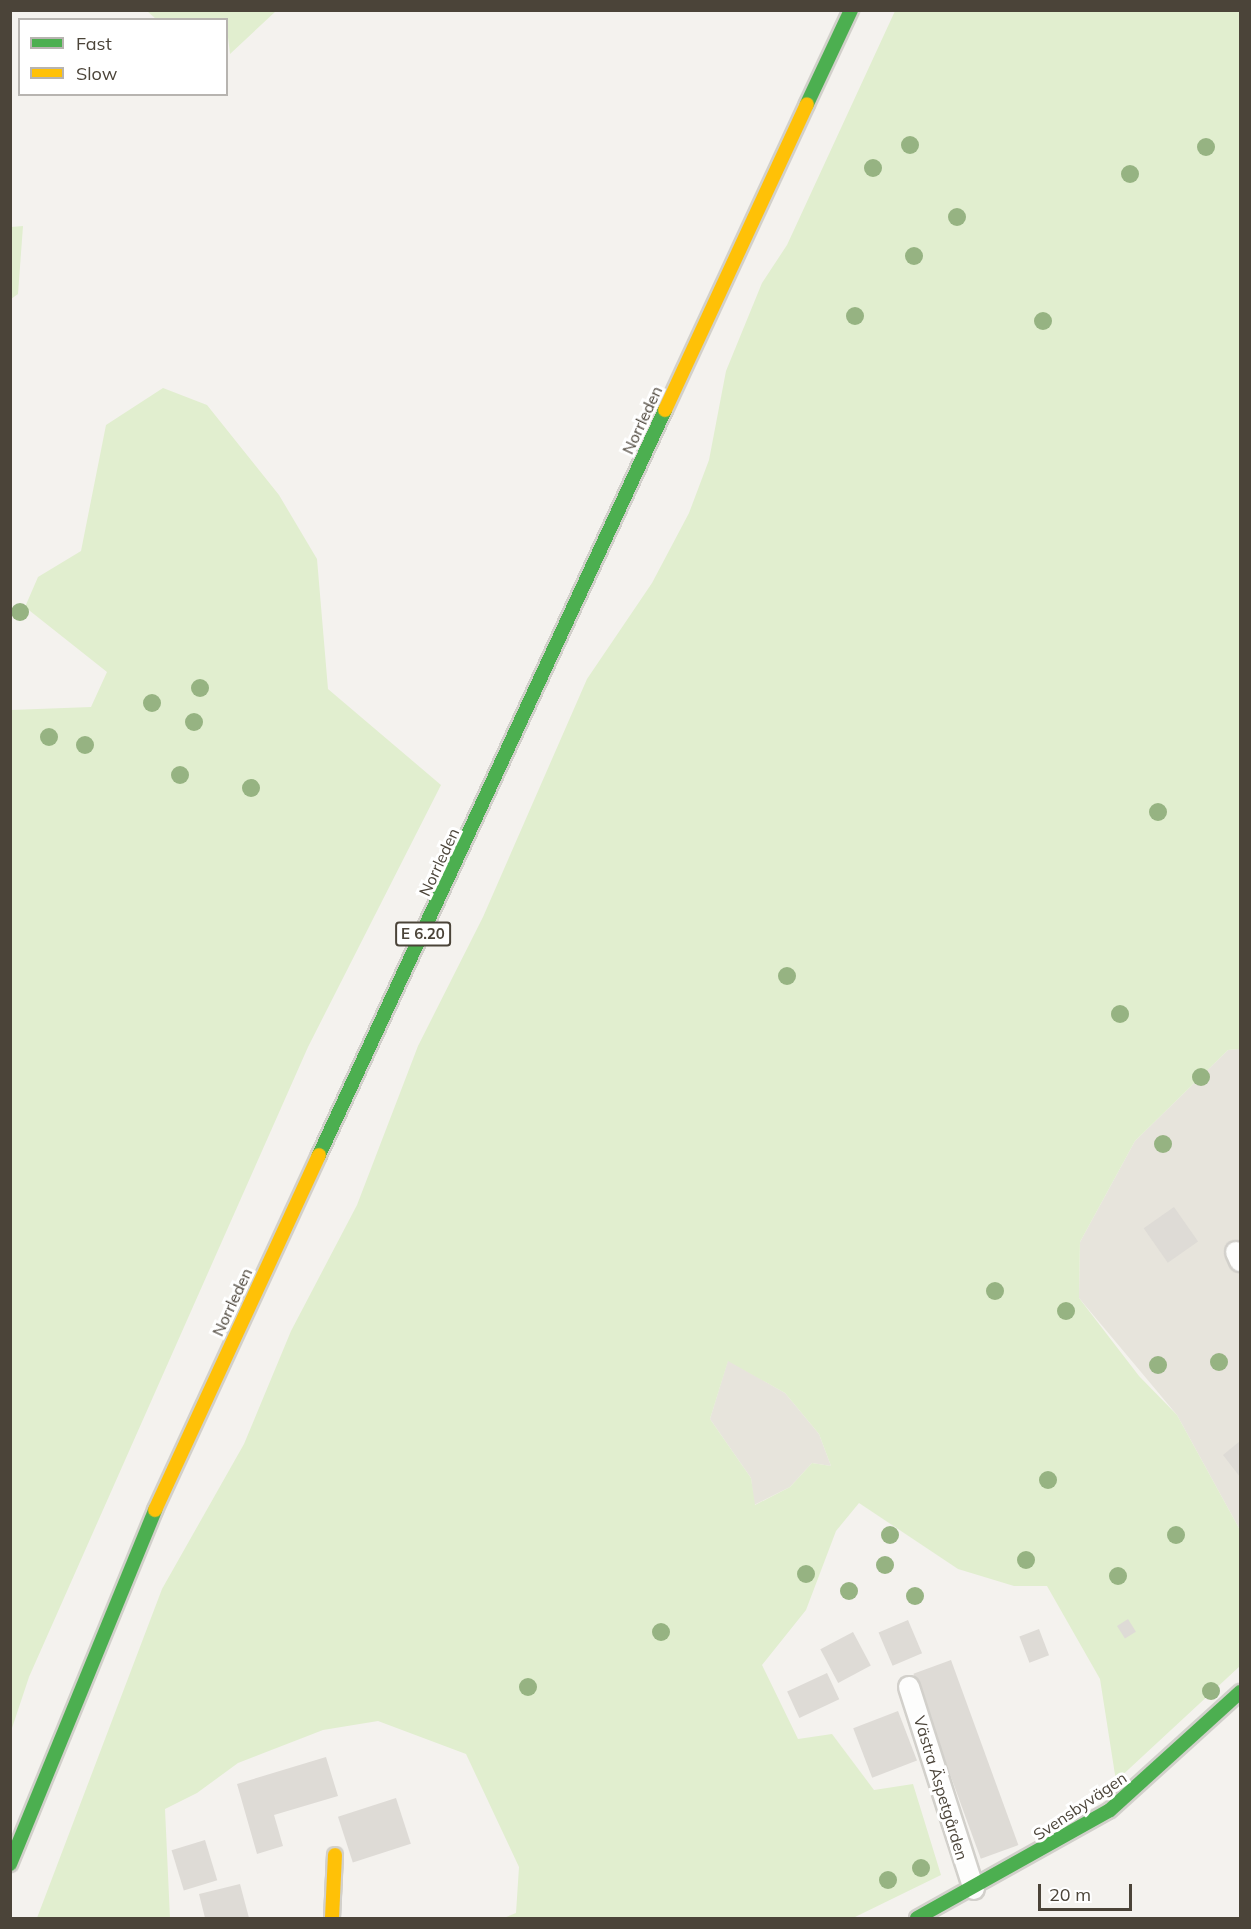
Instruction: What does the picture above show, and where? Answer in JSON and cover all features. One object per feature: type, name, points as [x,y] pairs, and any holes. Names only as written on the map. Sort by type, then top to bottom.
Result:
[{"type":"main road","name":"Norrleden","points":[[10,1864],[76,1692],[191,1431],[851,10]]},
{"type":"main road","name":"Svensbyvägen","points":[[917,1918],[974,1889],[1110,1810],[1240,1692]]},
{"type":"main road","points":[[332,1918],[335,1856]]},
{"type":"lane","name":"Västra Äspetgården","points":[[909,1687],[974,1889]]},
{"type":"shaded area","points":[[1240,1049],[1240,1530],[1177,1415],[1079,1298],[1080,1242],[1135,1141],[1228,1050]]},
{"type":"shaded area","points":[[728,1360],[785,1393],[819,1434],[831,1466],[812,1463],[790,1487],[754,1505],[751,1478],[710,1419]]},
{"type":"green space","points":[[147,11],[276,11],[230,54],[228,18],[155,18]]},
{"type":"green space","points":[[895,11],[1240,11],[1240,1049],[1228,1050],[1135,1141],[1080,1242],[1079,1298],[1139,1376],[1177,1415],[1240,1530],[1240,1666],[1116,1781],[1100,1679],[1047,1586],[1014,1586],[958,1569],[859,1503],[836,1531],[806,1610],[762,1665],[798,1739],[832,1734],[874,1790],[913,1784],[941,1875],[853,1918],[504,1918],[516,1913],[519,1867],[466,1754],[378,1721],[323,1730],[238,1763],[197,1793],[165,1809],[170,1918],[37,1918],[162,1589],[244,1444],[291,1331],[357,1205],[418,1046],[483,917],[587,679],[652,583],[689,513],[709,460],[726,371],[762,283],[787,245]],"holes":[[[728,1361],[785,1393],[819,1434],[831,1466],[812,1463],[790,1487],[755,1505],[751,1478],[710,1419]]]},
{"type":"green space","points":[[23,226],[18,294],[11,299],[11,227]]},
{"type":"green space","points":[[163,388],[207,405],[279,495],[317,559],[328,689],[441,785],[308,1047],[29,1677],[11,1731],[11,710],[91,707],[107,672],[25,607],[38,577],[81,551],[106,425]]},
{"type":"building","points":[[1174,1207],[1198,1241],[1168,1263],[1144,1228]]},
{"type":"building","points":[[1240,1441],[1240,1477],[1223,1455]]},
{"type":"building","points":[[1128,1619],[1136,1632],[1125,1639],[1117,1626]]},
{"type":"building","points":[[908,1620],[922,1653],[893,1666],[879,1633]]},
{"type":"building","points":[[1039,1629],[1049,1655],[1029,1663],[1019,1637]]},
{"type":"building","points":[[853,1632],[871,1666],[838,1683],[820,1649]]},
{"type":"building","points":[[951,1660],[1018,1845],[981,1859],[913,1674]]},
{"type":"building","points":[[827,1673],[839,1699],[799,1718],[787,1692]]},
{"type":"building","points":[[898,1711],[917,1760],[872,1778],[853,1728]]},
{"type":"building","points":[[326,1757],[338,1796],[274,1815],[283,1846],[257,1854],[237,1784]]},
{"type":"building","points":[[396,1798],[411,1844],[353,1863],[338,1817]]},
{"type":"building","points":[[205,1840],[217,1880],[184,1890],[172,1850]]},
{"type":"building","points":[[240,1884],[249,1918],[205,1918],[199,1894]]},
{"type":"traffic: fast","points":[[807,104],[851,10]]},
{"type":"traffic: fast","points":[[319,1155],[665,410]]},
{"type":"traffic: fast","points":[[10,1864],[155,1510]]},
{"type":"traffic: fast","points":[[917,1918],[1110,1810],[1240,1692]]},
{"type":"traffic: slow","points":[[665,410],[807,104]]},
{"type":"traffic: slow","points":[[155,1510],[319,1155]]},
{"type":"traffic: slow","points":[[332,1918],[335,1855]]}]
